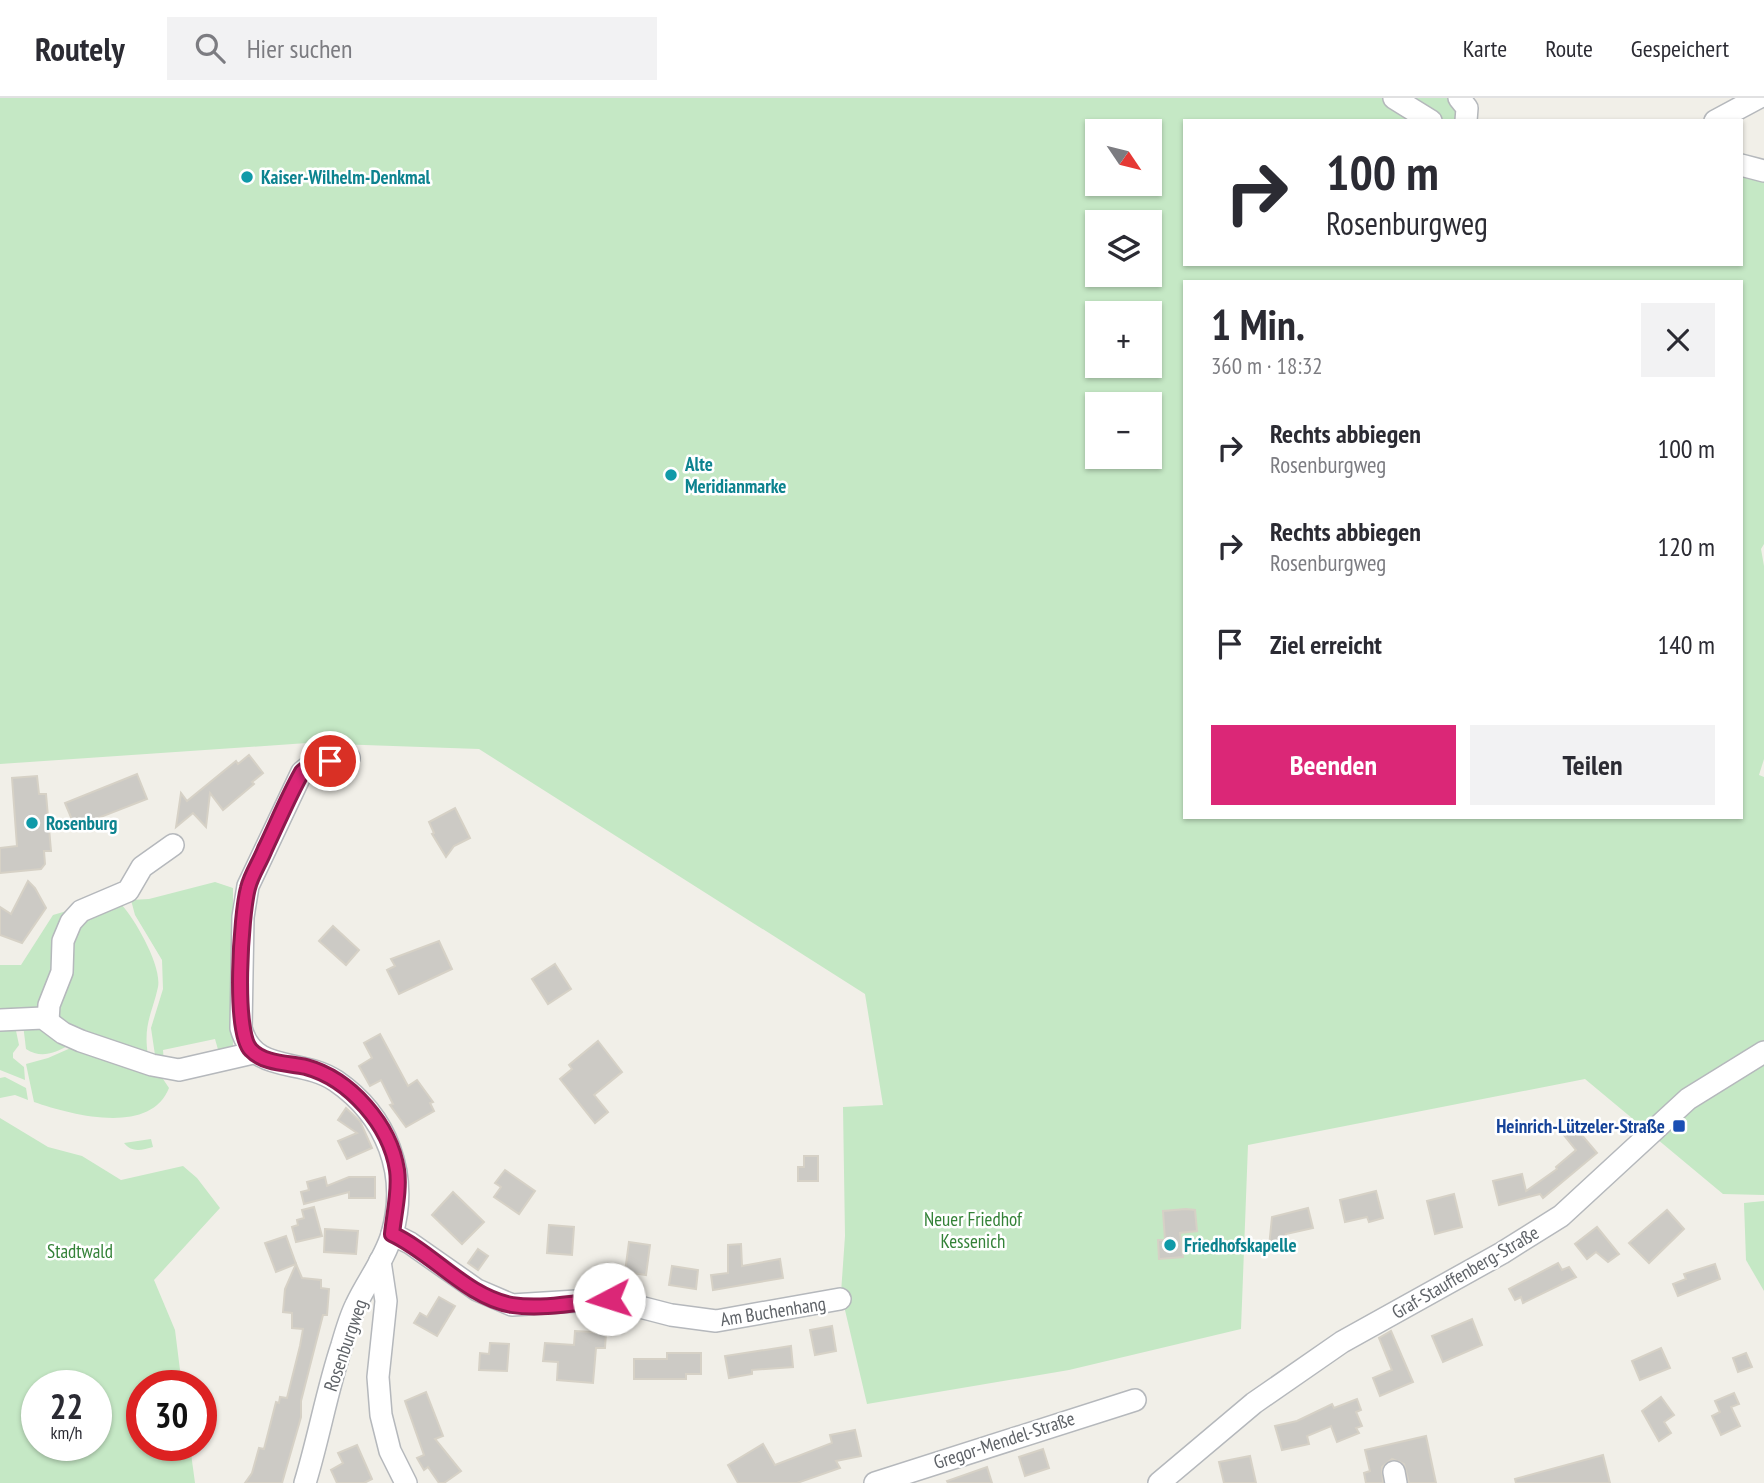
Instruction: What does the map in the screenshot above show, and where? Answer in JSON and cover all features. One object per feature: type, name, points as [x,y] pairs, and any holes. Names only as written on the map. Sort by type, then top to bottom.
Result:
[{"type":"street","points":[[1394,98],[1428,119]]},
{"type":"street","points":[[1459,98],[1467,108],[1466,119]]},
{"type":"street","points":[[1719,119],[1758,98]]},
{"type":"street","points":[[1743,166],[1764,172]]},
{"type":"street","points":[[0,1020],[36,1018],[48,1021],[81,1041],[161,1068],[179,1070],[253,1053],[246,1045],[241,1028],[243,917],[248,886],[302,772],[312,764],[349,758]]},
{"type":"street","points":[[48,1021],[48,1005],[62,972],[63,942],[71,922],[81,911],[128,891],[142,867],[173,845]]},
{"type":"street","name":"Graf-Stauffenberg-Straße","points":[[1159,1483],[1254,1403],[1342,1342],[1502,1253],[1561,1216],[1585,1198],[1688,1099],[1764,1052]]},
{"type":"street","name":"Rosenburgweg","points":[[253,1053],[329,1077],[375,1118],[392,1152],[397,1172],[392,1234],[356,1305],[341,1346],[305,1483]]},
{"type":"street","name":"Am Buchenhang","points":[[392,1234],[410,1243],[477,1290],[512,1305],[609,1299],[671,1315],[716,1321],[840,1299]]},
{"type":"street","points":[[380,1261],[386,1301],[378,1377],[381,1415],[390,1451],[406,1483]]},
{"type":"street","name":"Gregor-Mendel-Straße","points":[[875,1483],[1135,1400]]},
{"type":"green space","name":"Neuer Friedhof Kessenich","points":[[0,98],[1447,98],[1456,108],[1459,119],[1183,119],[1183,266],[1743,266],[1743,175],[1764,181],[1764,544],[1761,549],[1764,566],[1764,759],[1759,775],[1764,777],[1764,1195],[1723,1194],[1585,1079],[1248,1145],[1241,1329],[1069,1370],[867,1404],[841,1293],[845,1236],[843,1107],[883,1105],[865,994],[479,749],[307,743],[0,764]]},
{"type":"green space","points":[[215,882],[233,888],[233,1053],[219,1053],[215,1039],[163,1050],[164,1063],[156,1062],[151,1028],[163,989],[162,960],[135,915],[131,900],[149,899]]},
{"type":"green space","points":[[121,904],[152,955],[158,978],[147,1027],[148,1055],[56,1023],[76,921]]},
{"type":"green space","points":[[70,910],[38,1012],[0,1016],[0,965],[21,965],[53,915]]},
{"type":"green space","points":[[36,1022],[68,1046],[53,1053],[42,1054],[26,1049],[23,1024]]},
{"type":"green space","points":[[0,1023],[15,1026],[19,1045],[13,1058],[24,1067],[25,1080],[0,1070]]},
{"type":"green space","points":[[82,1043],[159,1073],[169,1088],[159,1103],[145,1112],[128,1117],[88,1116],[34,1102],[26,1064],[48,1058]]},
{"type":"green space","points":[[5,1077],[26,1088],[28,1100],[15,1095],[0,1098],[0,1078]]},
{"type":"green space","name":"Stadtwald","points":[[0,1118],[48,1147],[82,1156],[121,1180],[183,1166],[197,1178],[220,1208],[154,1280],[175,1330],[180,1370],[126,1370],[126,1461],[192,1461],[195,1483],[0,1483]]},
{"type":"green space","points":[[151,1139],[153,1147],[141,1150],[130,1148],[124,1143]]},
{"type":"green space","points":[[1764,1201],[1764,1291],[1746,1260],[1744,1203]]},
{"type":"building","points":[[249,755],[263,773],[252,782],[254,784],[223,810],[210,793],[206,827],[193,813],[176,827],[181,793],[187,801],[236,761],[238,764]]},
{"type":"building","points":[[137,774],[147,799],[75,827],[65,803]]},
{"type":"building","name":"Rosenburg","points":[[37,776],[39,794],[46,794],[51,851],[44,851],[45,864],[41,869],[0,873],[0,848],[17,846],[12,778]]},
{"type":"building","points":[[455,808],[470,838],[454,846],[446,857],[432,834],[434,833],[429,822]]},
{"type":"building","name":"Rosenburg","points":[[28,881],[46,908],[22,943],[0,935],[0,907],[11,914]]},
{"type":"building","points":[[333,926],[359,950],[346,965],[319,941]]},
{"type":"building","points":[[439,941],[452,969],[399,994],[387,970],[395,966],[391,959]]},
{"type":"building","points":[[555,964],[571,989],[548,1004],[532,979]]},
{"type":"building","points":[[380,1034],[408,1086],[417,1080],[433,1102],[430,1103],[434,1111],[406,1127],[390,1105],[393,1104],[381,1080],[370,1086],[359,1066],[372,1058],[364,1043]]},
{"type":"building","points":[[598,1041],[622,1072],[594,1095],[608,1112],[595,1123],[560,1079],[572,1069],[569,1065]]},
{"type":"building","points":[[346,1108],[360,1121],[372,1148],[347,1159],[338,1141],[357,1133],[338,1120]]},
{"type":"building","points":[[1574,1126],[1597,1153],[1543,1198],[1540,1194],[1499,1205],[1493,1181],[1522,1174],[1526,1191],[1557,1169],[1556,1167],[1576,1150],[1563,1134]]},
{"type":"building","points":[[804,1156],[818,1156],[818,1181],[798,1181],[798,1167],[804,1167]]},
{"type":"building","points":[[505,1170],[535,1191],[519,1214],[494,1197],[501,1187],[495,1183]]},
{"type":"building","points":[[325,1177],[327,1186],[349,1177],[375,1177],[375,1198],[349,1198],[349,1192],[304,1204],[301,1192],[309,1190],[307,1182]]},
{"type":"building","points":[[1376,1191],[1383,1218],[1369,1222],[1367,1217],[1345,1222],[1340,1200]]},
{"type":"building","points":[[453,1192],[484,1222],[462,1244],[432,1215]]},
{"type":"building","points":[[1454,1194],[1462,1227],[1435,1234],[1427,1201]]},
{"type":"building","points":[[314,1207],[322,1236],[296,1242],[292,1227],[298,1225],[297,1220],[304,1218],[302,1210]]},
{"type":"building","points":[[1308,1208],[1313,1228],[1286,1234],[1284,1249],[1269,1247],[1272,1217]]},
{"type":"building","points":[[1195,1210],[1197,1231],[1180,1233],[1183,1257],[1159,1259],[1158,1240],[1165,1240],[1163,1211]]},
{"type":"building","points":[[1667,1210],[1684,1229],[1649,1263],[1629,1243]]},
{"type":"building","points":[[549,1225],[574,1227],[572,1255],[547,1253]]},
{"type":"building","points":[[1597,1227],[1619,1254],[1608,1262],[1596,1252],[1587,1259],[1575,1244]]},
{"type":"building","points":[[325,1229],[358,1231],[356,1254],[324,1252]]},
{"type":"building","points":[[286,1236],[296,1264],[276,1272],[265,1243]]},
{"type":"building","points":[[629,1242],[650,1245],[646,1275],[625,1272]]},
{"type":"building","points":[[741,1244],[742,1266],[780,1259],[783,1278],[713,1290],[711,1275],[728,1273],[728,1245]]},
{"type":"building","points":[[478,1249],[488,1256],[478,1270],[468,1263]]},
{"type":"building","points":[[1558,1263],[1562,1270],[1569,1267],[1576,1277],[1523,1303],[1521,1297],[1515,1300],[1509,1289]]},
{"type":"building","points":[[296,1264],[302,1278],[321,1280],[321,1288],[329,1289],[327,1315],[323,1315],[301,1401],[301,1417],[282,1483],[245,1483],[252,1473],[259,1448],[264,1449],[276,1402],[279,1403],[280,1397],[287,1398],[300,1346],[303,1329],[292,1328],[292,1313],[283,1312],[285,1289]]},
{"type":"building","points":[[1715,1264],[1720,1279],[1678,1296],[1673,1284],[1686,1279],[1684,1274]]},
{"type":"building","points":[[672,1266],[698,1270],[696,1289],[669,1285]]},
{"type":"building","points":[[439,1297],[455,1306],[437,1336],[414,1323],[420,1313],[427,1317]]},
{"type":"building","points":[[1472,1319],[1482,1345],[1443,1362],[1432,1336]]},
{"type":"building","points":[[832,1326],[836,1351],[815,1355],[810,1330]]},
{"type":"building","points":[[575,1331],[606,1333],[605,1348],[596,1348],[593,1383],[557,1380],[558,1362],[543,1361],[545,1343],[574,1345]]},
{"type":"building","points":[[1391,1331],[1413,1382],[1380,1396],[1373,1378],[1392,1370],[1379,1338]]},
{"type":"building","points":[[490,1343],[509,1344],[507,1371],[479,1370],[480,1353],[489,1354]]},
{"type":"building","points":[[791,1346],[793,1367],[752,1370],[752,1374],[729,1378],[725,1356]]},
{"type":"building","points":[[1661,1348],[1670,1368],[1640,1380],[1632,1361]]},
{"type":"building","points":[[667,1353],[701,1353],[701,1374],[686,1374],[686,1379],[634,1379],[634,1359],[667,1359]]},
{"type":"building","points":[[1746,1353],[1752,1367],[1738,1372],[1733,1358]]},
{"type":"building","points":[[426,1392],[443,1436],[435,1439],[461,1471],[444,1483],[439,1483],[428,1467],[424,1470],[417,1458],[424,1455],[405,1401]]},
{"type":"building","points":[[1734,1393],[1739,1404],[1731,1407],[1740,1426],[1721,1435],[1712,1416],[1720,1412],[1715,1401]]},
{"type":"building","points":[[1661,1397],[1674,1415],[1664,1422],[1671,1433],[1659,1441],[1642,1411]]},
{"type":"building","points":[[1357,1399],[1361,1410],[1356,1412],[1362,1426],[1356,1428],[1359,1433],[1337,1442],[1331,1426],[1307,1436],[1309,1444],[1282,1450],[1275,1426],[1297,1421],[1332,1404],[1334,1408]]},
{"type":"building","points":[[855,1430],[861,1456],[836,1461],[840,1468],[797,1483],[738,1483],[728,1465],[763,1444],[775,1465],[832,1443],[830,1435]]},
{"type":"building","points":[[1426,1436],[1436,1483],[1409,1483],[1404,1464],[1392,1459],[1382,1467],[1383,1483],[1366,1483],[1364,1473],[1370,1471],[1365,1450]]},
{"type":"building","points":[[357,1445],[372,1479],[364,1483],[337,1483],[331,1470],[343,1463],[338,1453]]},
{"type":"building","points":[[1043,1449],[1049,1468],[1025,1476],[1019,1457]]},
{"type":"building","points":[[1603,1455],[1610,1483],[1516,1483],[1515,1479]]},
{"type":"building","points":[[1250,1456],[1256,1483],[1224,1483],[1219,1462]]},
{"type":"building","points":[[987,1467],[992,1483],[947,1481]]},
{"type":"place","name":"Kaiser-Wilhelm-Denkmal","points":[[247,177]]},
{"type":"place","name":"Alte Meridianmarke","points":[[671,475]]},
{"type":"place","name":"Rosenburg","points":[[32,823]]},
{"type":"place","name":"Heinrich-Lützeler-Straße","points":[[1679,1126]]},
{"type":"place","name":"Friedhofskapelle","points":[[1170,1245]]},
{"type":"route","points":[[330,761],[312,764],[302,772],[248,886],[243,917],[241,971],[241,1028],[246,1045],[253,1053],[264,1058],[305,1067],[329,1077],[362,1103],[375,1118],[392,1152],[397,1172],[392,1234],[410,1243],[477,1290],[512,1305],[609,1299]]}]
